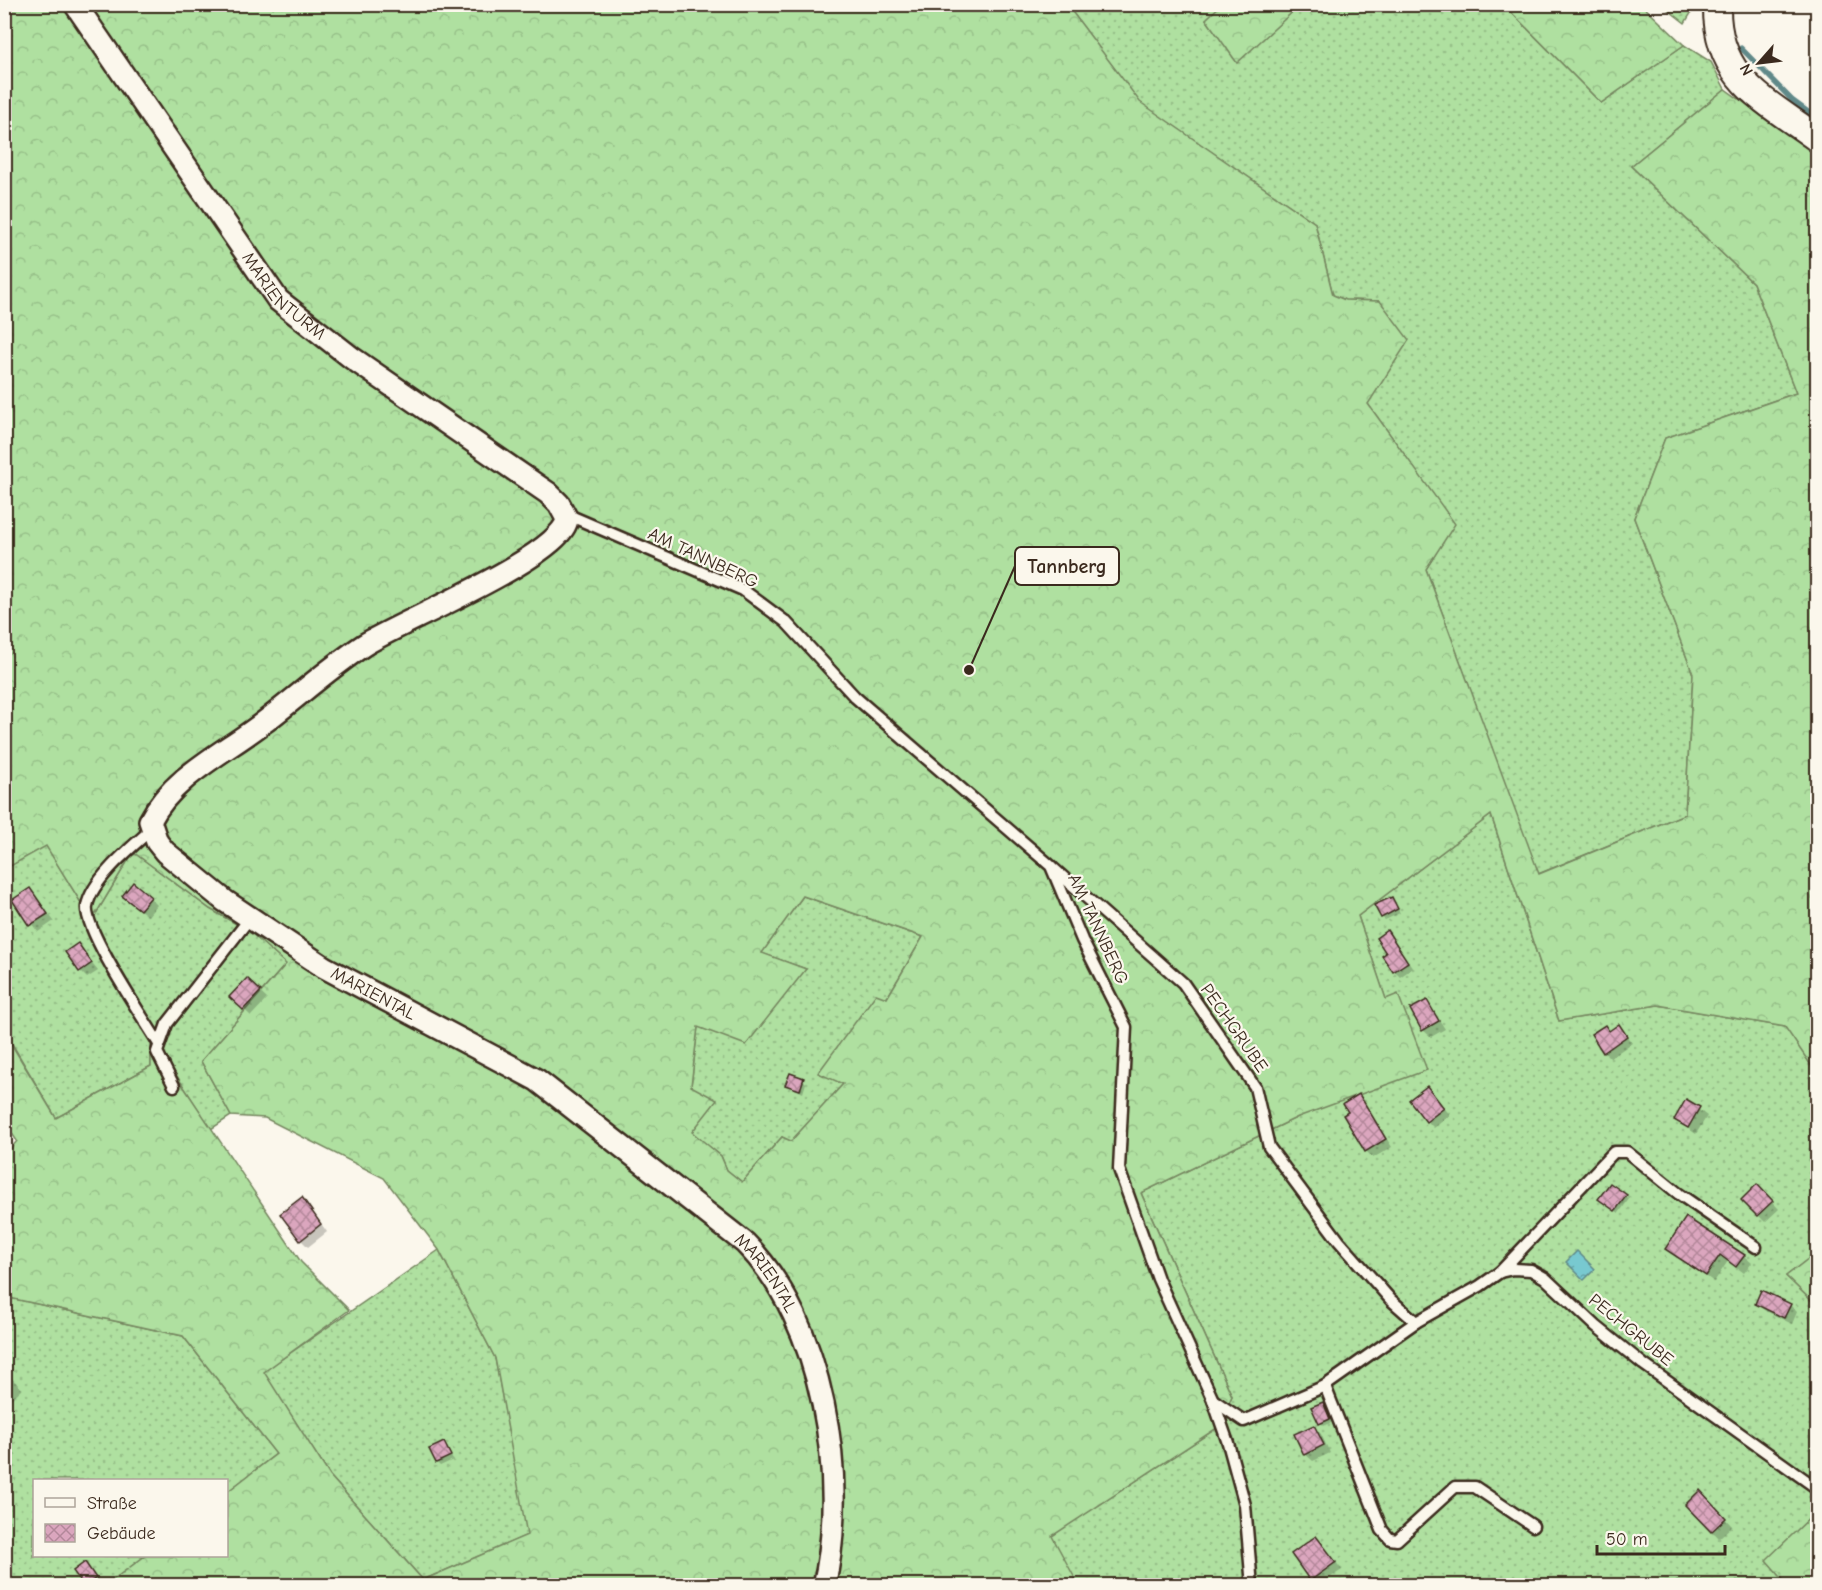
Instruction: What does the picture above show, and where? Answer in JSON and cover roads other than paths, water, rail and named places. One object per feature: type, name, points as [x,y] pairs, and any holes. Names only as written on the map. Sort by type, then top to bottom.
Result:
[{"type":"street","name":"MARIENTURM","points":[[75,4],[278,300],[352,358],[541,488],[566,514]]},
{"type":"street","points":[[1717,4],[1717,19],[1724,56],[1743,84],[1818,139]]},
{"type":"street","points":[[152,829],[150,821],[158,806],[182,781],[242,739],[364,645],[524,563],[560,534],[566,526],[566,514]]},
{"type":"street","name":"MARIENTAL","points":[[152,829],[157,842],[177,863],[250,918],[324,967],[537,1080],[745,1243],[765,1263],[780,1286],[808,1351],[826,1420],[835,1509],[824,1586]]},
{"type":"lane","name":"AM TANNBERG","points":[[566,514],[743,590],[786,622],[855,697],[1051,866],[1082,940],[1126,1027],[1119,1169],[1158,1279],[1213,1400],[1228,1443],[1245,1505],[1252,1586]]},
{"type":"lane","points":[[152,829],[120,857],[93,892],[87,906],[89,920],[99,944],[159,1044]]},
{"type":"lane","name":"PECHGRUBE","points":[[1051,866],[1183,983],[1255,1087],[1269,1148],[1339,1241],[1391,1300],[1416,1322]]},
{"type":"lane","points":[[174,1086],[157,1052],[166,1024],[250,918]]},
{"type":"lane","points":[[1500,1272],[1614,1152],[1627,1152],[1679,1194],[1756,1247]]},
{"type":"lane","name":"PECHGRUBE","points":[[1213,1400],[1244,1421],[1324,1386],[1416,1322],[1480,1286],[1500,1272],[1513,1269],[1531,1270],[1545,1278],[1596,1326],[1643,1364],[1818,1489]]},
{"type":"lane","points":[[1324,1386],[1382,1530],[1389,1539],[1396,1540],[1406,1534],[1455,1488],[1475,1487],[1533,1526]]},
{"type":"water","points":[[1577,1251],[1595,1269],[1584,1280],[1566,1262]]},
{"type":"waterway","points":[[1741,48],[1792,100],[1818,119]]},
{"type":"place","name":"Tannberg","points":[[969,670]]}]
